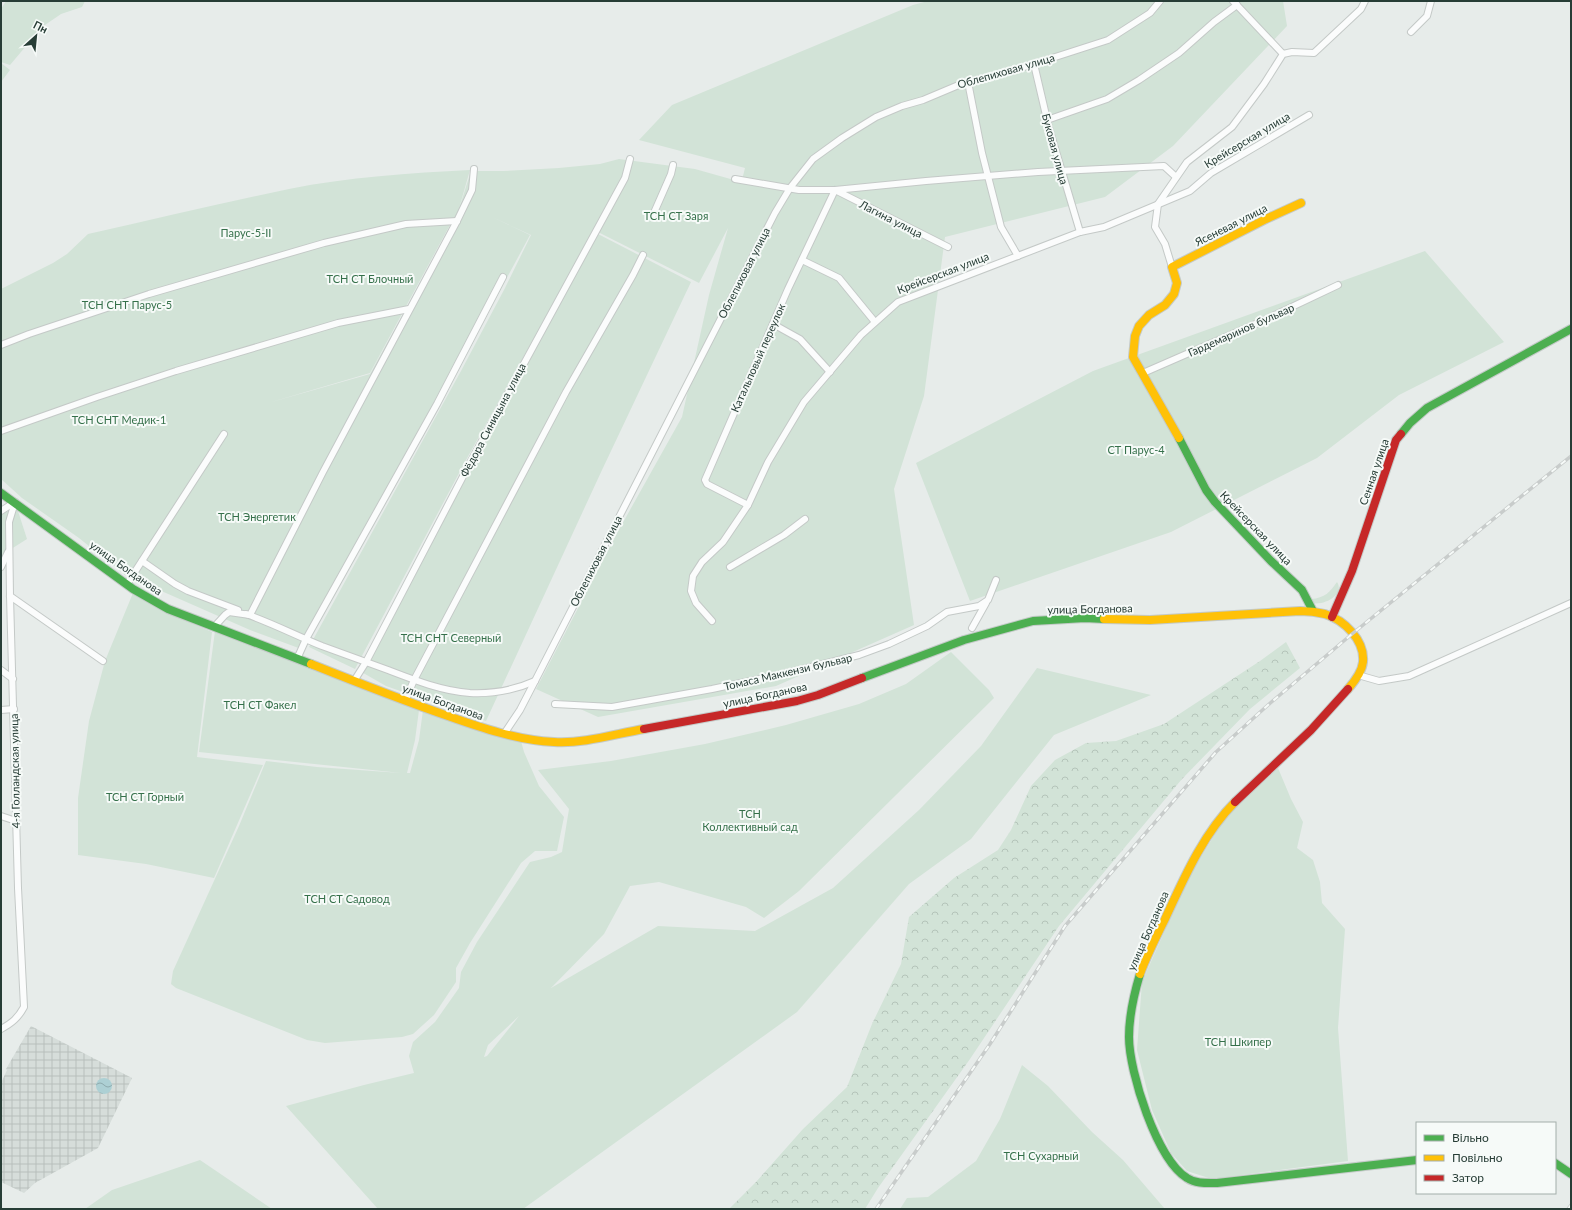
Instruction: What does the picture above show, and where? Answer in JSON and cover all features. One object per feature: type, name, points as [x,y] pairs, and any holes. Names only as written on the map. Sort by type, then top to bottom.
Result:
[{"type":"main road","name":"Ясеневая улица","points":[[1172,267],[1266,219],[1301,203]]},
{"type":"main road","name":"Крейсерская улица","points":[[1172,267],[1177,282],[1174,294],[1165,305],[1149,315],[1139,326],[1135,336],[1133,357],[1206,490],[1215,502],[1266,556],[1302,590],[1313,611]]},
{"type":"main road","name":"Сенная улица","points":[[1332,617],[1350,576],[1396,440],[1410,423],[1427,408],[1571,328]]},
{"type":"main road","name":"улица Богданова","points":[[1,493],[127,584],[168,609],[405,701],[489,730],[523,738],[555,742],[582,740],[777,705],[818,695],[964,640],[1033,621],[1085,618],[1150,620],[1313,611],[1332,617],[1346,626],[1362,649],[1364,661],[1358,675],[1327,714],[1226,811],[1212,829],[1185,877],[1151,948],[1138,980],[1131,1015],[1129,1037],[1132,1059],[1143,1102],[1152,1128],[1166,1154],[1186,1178],[1202,1183],[1217,1183],[1416,1160]]},
{"type":"main road","points":[[1556,1163],[1571,1174]]},
{"type":"street","name":"Облепиховая улица","points":[[504,734],[520,710],[768,226],[790,188],[813,159],[842,138],[876,117],[968,82],[1015,70],[1108,40],[1150,13],[1160,1]]},
{"type":"street","points":[[1158,204],[1187,162],[1232,127],[1264,84],[1283,54],[1292,52],[1314,54],[1362,9],[1365,1]]},
{"type":"street","points":[[1411,32],[1427,16],[1431,1]]},
{"type":"street","points":[[1047,120],[1107,99],[1139,80],[1179,53],[1235,3],[1283,54]]},
{"type":"street","name":"Буковая улица","points":[[1034,64],[1047,120],[1080,232]]},
{"type":"street","points":[[968,82],[988,176],[1001,227],[1018,256]]},
{"type":"street","name":"Крейсерская улица","points":[[712,621],[696,603],[691,591],[694,576],[702,562],[723,542],[748,505],[768,462],[804,402],[861,335],[898,302],[1080,232],[1104,227],[1190,191],[1212,173],[1309,115]]},
{"type":"street","name":"Фёдора Синицына улица","points":[[354,681],[366,662],[471,461],[625,178],[630,159]]},
{"type":"street","points":[[653,215],[671,174],[673,165]]},
{"type":"street","points":[[735,179],[790,188],[834,190],[926,180],[1164,166],[1176,177]]},
{"type":"street","points":[[250,615],[322,472],[457,221],[472,190],[474,169]]},
{"type":"street","name":"Лагина улица","points":[[834,190],[948,247]]},
{"type":"street","name":"Катальповый переулок","points":[[748,505],[707,484],[705,480],[773,324],[834,190]]},
{"type":"street","name":"Крейсерская улица","points":[[1158,204],[1155,228],[1165,244],[1172,267]]},
{"type":"street","points":[[1,345],[29,334],[149,294],[324,243],[406,224],[457,221]]},
{"type":"street","points":[[405,701],[414,680],[566,392],[633,275],[643,254]]},
{"type":"street","points":[[802,260],[839,278],[875,322]]},
{"type":"street","points":[[297,659],[306,639],[437,404],[503,277]]},
{"type":"street","name":"Гардемаринов бульвар","points":[[1143,373],[1338,285]]},
{"type":"street","points":[[1,431],[96,397],[176,371],[338,323],[409,309]]},
{"type":"street","points":[[773,324],[800,339],[830,372]]},
{"type":"street","points":[[127,584],[224,434]]},
{"type":"street","points":[[1,511],[15,502]]},
{"type":"street","name":"4-я Голландская улица","points":[[1,1029],[11,1024],[19,1017],[24,1007],[16,821],[9,551],[9,522],[15,502]]},
{"type":"street","points":[[730,567],[784,536],[805,520]]},
{"type":"street","points":[[1,567],[9,551]]},
{"type":"street","points":[[142,561],[175,584],[188,591],[306,639],[414,680],[470,693],[518,688],[535,681]]},
{"type":"street","points":[[972,628],[983,606],[988,600],[996,580]]},
{"type":"street","points":[[10,596],[104,661]]},
{"type":"street","name":"Томаса Маккензи бульвар","points":[[555,704],[612,708],[712,689],[859,656],[927,626],[947,612],[979,606],[988,600]]},
{"type":"street","points":[[1358,675],[1379,681],[1409,676],[1571,602]]},
{"type":"street","points":[[214,627],[229,612],[250,615]]},
{"type":"street","points":[[1,670],[13,678]]},
{"type":"street","points":[[1,710],[14,709]]},
{"type":"street","points":[[1,816],[16,821]]},
{"type":"shaded area","points":[[31,1026],[132,1078],[98,1148],[35,1183],[24,1193],[1,1182],[1,1083],[7,1070],[6,1069]]},
{"type":"green space","points":[[6,1],[85,1],[82,7],[61,14],[42,27],[10,65],[1,62],[1,9]]},
{"type":"green space","points":[[928,1],[1283,1],[1287,26],[1173,146],[1105,197],[945,237],[924,396],[894,489],[914,625],[776,686],[598,717],[536,689],[616,535],[682,417],[709,295],[728,228],[699,283],[594,230],[466,460],[355,669],[309,647],[461,371],[531,235],[492,217],[530,235],[304,650],[250,630],[125,575],[79,538],[22,498],[1,479],[1,289],[53,263],[67,254],[88,234],[289,189],[334,181],[402,174],[470,170],[458,212],[471,171],[559,168],[600,164],[619,159],[695,169],[734,180],[741,184],[745,168],[639,140],[672,105],[913,5]],"holes":[[[451,223],[453,223],[370,374],[268,403],[370,373]]]},
{"type":"green space","points":[[1,63],[10,70],[1,82]]},
{"type":"green space","name":"ТСН СНТ Северный","points":[[598,234],[691,282],[486,721],[386,686],[358,670]]},
{"type":"green space","name":"СТ Парус-4","points":[[1425,251],[1504,342],[1399,395],[1317,458],[1171,532],[970,601],[916,463],[1093,371]]},
{"type":"green space","points":[[17,508],[27,539],[8,551],[1,566],[1,514]]},
{"type":"green space","points":[[1337,582],[1339,586],[1336,595],[1323,603],[1312,603],[1310,600],[1311,599],[1327,594]]},
{"type":"green space","name":"ТСН СТ Горный","points":[[133,593],[168,613],[212,632],[197,757],[263,765],[214,878],[146,864],[78,855],[78,798],[89,721],[105,661]]},
{"type":"green space","name":"ТСН СТ Садовод","points":[[215,631],[419,710],[415,740],[407,773],[410,773],[419,740],[423,710],[521,741],[524,752],[539,786],[564,817],[557,851],[535,851],[521,863],[470,943],[456,968],[456,982],[434,1015],[413,1034],[402,1037],[325,1043],[307,1040],[176,988],[171,984],[173,971],[239,826],[266,761],[317,767],[401,773],[199,752]]},
{"type":"green space","points":[[1286,642],[1300,668],[1250,709],[1182,779],[1059,926],[970,1059],[878,1188],[865,1209],[729,1209],[756,1182],[803,1129],[847,1087],[872,1024],[901,964],[909,917],[954,878],[998,850],[1011,830],[1031,786],[1055,760],[1086,743],[1116,741],[1164,724],[1260,661]]},
{"type":"green space","name":"ТСН Коллективный сад","points":[[951,652],[989,690],[994,698],[799,891],[764,918],[746,907],[659,882],[630,886],[604,934],[551,988],[658,926],[755,931],[833,888],[919,810],[981,746],[1037,668],[1151,695],[1054,735],[971,839],[909,884],[797,1012],[523,1209],[378,1209],[286,1106],[414,1073],[409,1056],[413,1042],[435,1022],[459,988],[461,972],[477,942],[530,862],[551,857],[562,852],[569,809],[538,770],[611,761],[705,744],[786,725],[859,704],[906,684]],"holes":[[[519,1016],[487,1056],[484,1057],[488,1045]]]},
{"type":"green space","name":"ТСН Шкипер","points":[[1278,768],[1291,799],[1303,822],[1297,848],[1313,860],[1320,882],[1322,903],[1345,929],[1338,1028],[1348,1161],[1212,1179],[1187,1171],[1171,1153],[1152,1110],[1137,1050],[1142,982],[1189,876],[1227,815]]},
{"type":"green space","name":"ТСН Сухарный","points":[[1022,1065],[1048,1086],[1092,1132],[1123,1160],[1165,1209],[900,1209],[907,1198],[928,1197],[976,1161],[1000,1119]]},
{"type":"green space","points":[[200,1160],[272,1209],[85,1209],[112,1190]]},
{"type":"water","points":[[104,1078],[110,1080],[112,1086],[110,1092],[104,1094],[98,1092],[96,1086],[98,1080]]},
{"type":"railway","points":[[876,1209],[990,1044],[1065,926],[1216,752],[1268,705],[1352,634],[1571,456]]},
{"type":"railway","points":[[1568,1209],[1571,1205]]},
{"type":"traffic: fast","points":[[1401,434],[1410,423],[1427,408],[1571,329]]},
{"type":"traffic: fast","points":[[1179,438],[1206,490],[1215,502],[1271,561],[1302,590],[1313,611]]},
{"type":"traffic: fast","points":[[1,493],[133,589],[168,609],[311,664]]},
{"type":"traffic: fast","points":[[862,678],[964,640],[1033,621],[1085,618],[1104,619]]},
{"type":"traffic: fast","points":[[1140,974],[1132,1005],[1129,1029],[1130,1052],[1134,1071],[1139,1092],[1155,1135],[1165,1153],[1176,1168],[1187,1178],[1198,1182],[1217,1183],[1416,1160]]},
{"type":"traffic: fast","points":[[1556,1164],[1571,1174]]},
{"type":"traffic: slow","points":[[1179,438],[1133,357],[1135,336],[1139,326],[1149,315],[1165,305],[1174,294],[1177,283],[1172,267],[1266,219],[1301,203]]},
{"type":"traffic: slow","points":[[1104,619],[1150,620],[1300,611],[1325,614],[1346,626],[1361,646],[1363,654],[1362,666],[1358,676],[1348,689]]},
{"type":"traffic: slow","points":[[311,664],[461,720],[500,733],[527,739],[554,742],[576,742],[644,729]]},
{"type":"traffic: slow","points":[[1140,974],[1179,888],[1195,857],[1213,828],[1235,802]]},
{"type":"traffic: jam","points":[[1332,617],[1352,571],[1396,440],[1401,434]]},
{"type":"traffic: jam","points":[[644,729],[797,701],[818,695],[862,678]]},
{"type":"traffic: jam","points":[[1235,802],[1311,730],[1348,689]]},
{"type":"park label","name":"ТСН СТ Заря","points":[[676,216]]},
{"type":"park label","name":"Парус-5-II","points":[[246,233]]},
{"type":"park label","name":"ТСН СТ Блочный","points":[[370,279]]},
{"type":"park label","name":"ТСН СНТ Парус-5","points":[[127,305]]},
{"type":"park label","name":"ТСН СНТ Медик-1","points":[[119,420]]},
{"type":"park label","name":"ТСН Энергетик","points":[[257,517]]},
{"type":"park label","name":"ТСН СТ Факел","points":[[260,705]]}]
